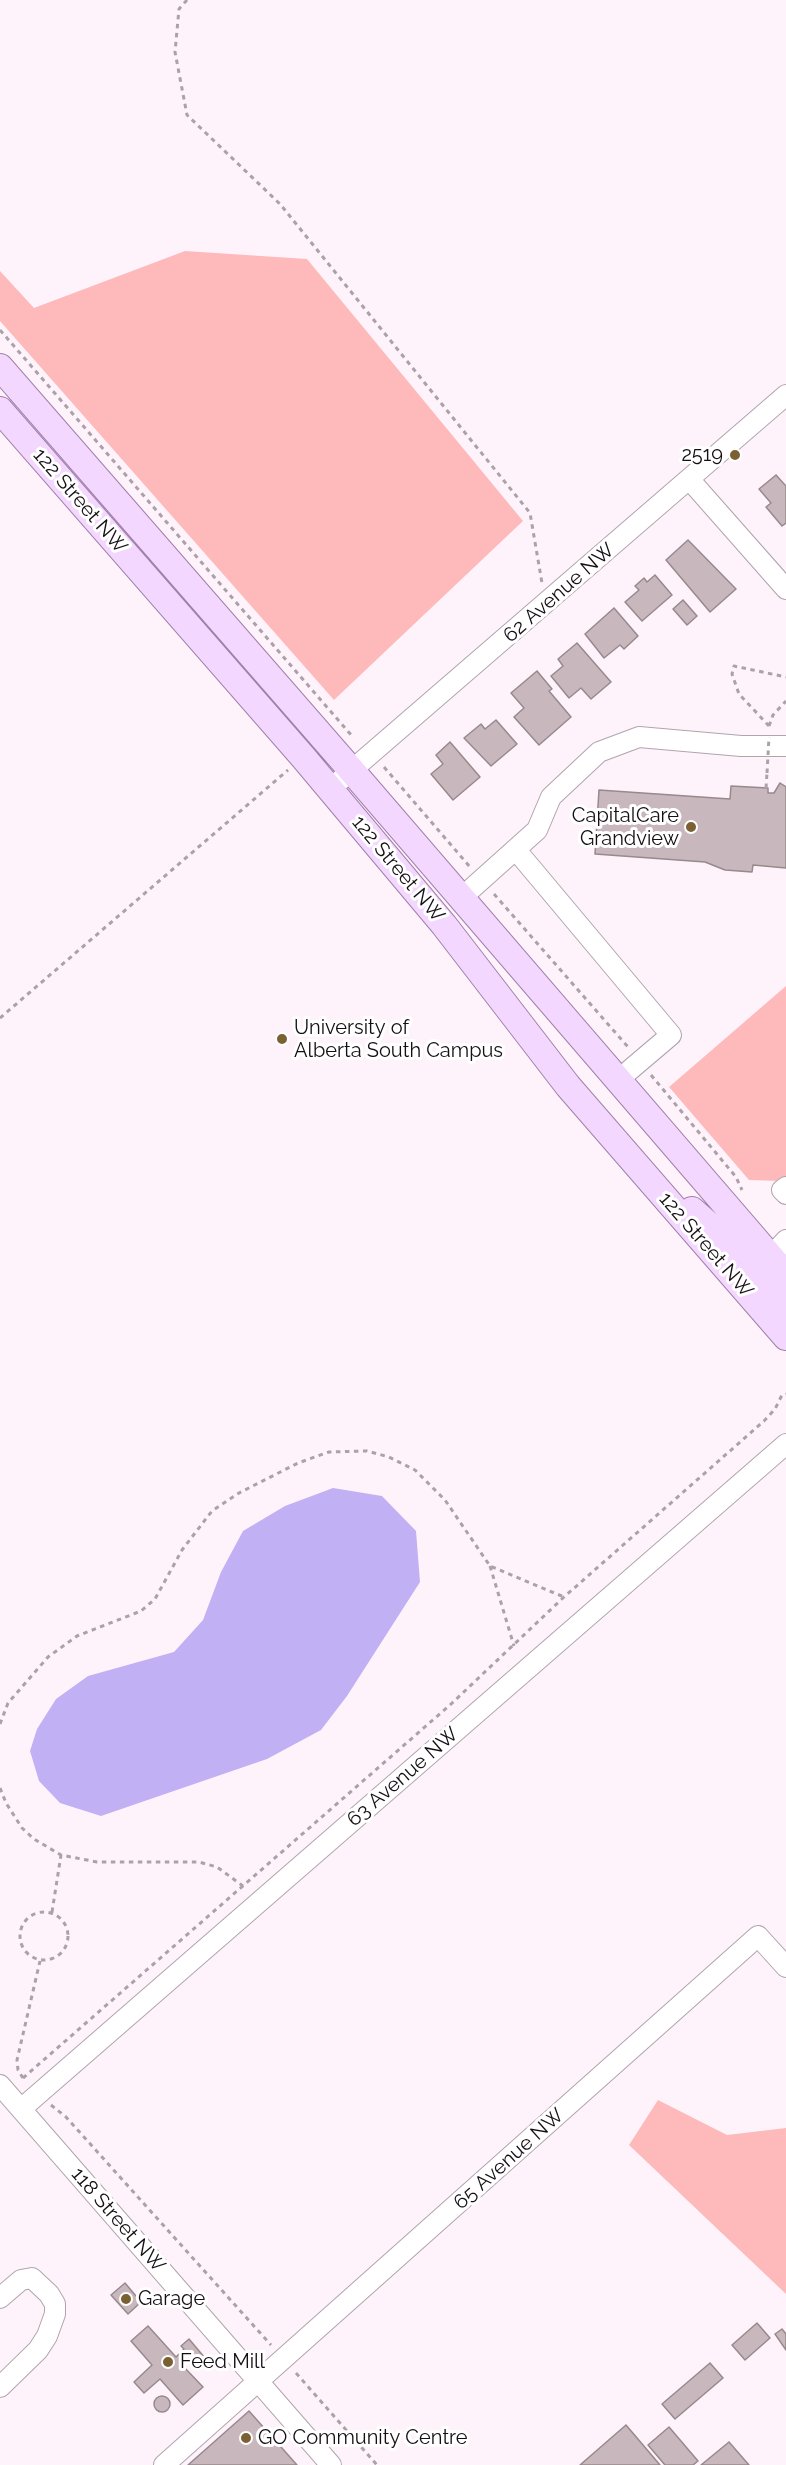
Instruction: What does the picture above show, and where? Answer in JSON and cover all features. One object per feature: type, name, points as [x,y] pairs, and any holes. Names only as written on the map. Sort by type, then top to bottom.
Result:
[{"type":"main road","name":"122 Street NW","points":[[0,367],[618,1080],[781,1257]]},
{"type":"main road","name":"122 Street NW","points":[[0,410],[303,757],[444,925],[568,1086],[786,1337]]},
{"type":"main road","points":[[630,1158],[720,1234],[786,1305]]},
{"type":"street","name":"62 Avenue NW","points":[[330,789],[786,394]]},
{"type":"street","points":[[689,479],[786,589]]},
{"type":"street","points":[[460,899],[537,830],[551,796],[599,752],[639,737],[741,746],[777,741]]},
{"type":"street","points":[[516,850],[671,1035],[618,1080]]},
{"type":"street","points":[[786,1187],[782,1190],[786,1194]]},
{"type":"street","name":"63 Avenue NW","points":[[21,2109],[786,1444]]},
{"type":"street","name":"65 Avenue NW","points":[[164,2465],[285,2360],[759,1936],[786,1967]]},
{"type":"street","name":"118 Street NW","points":[[0,2085],[331,2465]]},
{"type":"street","points":[[0,2298],[21,2280],[32,2278],[55,2304],[55,2314],[47,2336],[38,2350],[0,2387]]},
{"type":"path","points":[[187,0],[179,9],[174,52],[187,115],[280,204],[530,513],[542,587],[552,599]]},
{"type":"path","points":[[0,330],[353,737]]},
{"type":"path","points":[[766,788],[767,773],[777,741],[769,726],[740,694],[732,674],[734,666],[786,677]]},
{"type":"path","points":[[769,726],[773,715],[786,701]]},
{"type":"path","points":[[0,1018],[303,757]]},
{"type":"path","points":[[378,765],[383,766],[639,1062],[736,1177],[746,1197]]},
{"type":"path","points":[[23,2078],[514,1646],[564,1598],[764,1421],[775,1409],[782,1395],[786,1394]]},
{"type":"path","points":[[0,1724],[8,1703],[55,1651],[77,1636],[141,1611],[155,1599],[182,1550],[212,1511],[239,1493],[315,1456],[339,1451],[368,1451],[389,1457],[415,1470],[445,1500],[490,1566],[514,1646]]},
{"type":"path","points":[[490,1566],[564,1598]]},
{"type":"path","points":[[0,1788],[6,1803],[22,1828],[34,1839],[61,1855],[98,1862],[199,1862],[217,1867],[243,1886]]},
{"type":"path","points":[[52,1913],[61,1855]]},
{"type":"path","points":[[52,1913],[66,1925],[67,1947],[57,1958],[40,1961],[25,1951],[22,1945],[21,1930],[35,1914],[52,1913]]},
{"type":"path","points":[[40,1961],[17,2060],[18,2070],[23,2078],[37,2095],[66,2117],[377,2465]]},
{"type":"shaded area","points":[[185,251],[307,259],[523,521],[334,700],[0,321],[0,271],[34,308]]},
{"type":"shaded area","points":[[786,986],[786,1176],[780,1181],[749,1180],[669,1087]]},
{"type":"shaded area","points":[[333,1488],[382,1496],[416,1531],[420,1582],[347,1696],[321,1730],[267,1759],[101,1816],[60,1803],[39,1781],[30,1751],[37,1729],[56,1699],[88,1676],[174,1652],[203,1620],[221,1572],[243,1531],[285,1506]]},
{"type":"shaded area","points":[[658,2100],[727,2135],[786,2128],[786,2294],[629,2145]]},
{"type":"building","points":[[776,475],[786,486],[786,523],[782,526],[766,507],[771,503],[759,489]]},
{"type":"building","points":[[688,540],[736,589],[710,612],[666,560]]},
{"type":"building","points":[[655,575],[672,595],[642,621],[625,602],[639,590],[635,586],[644,578],[647,582]]},
{"type":"building","points":[[683,600],[697,616],[687,625],[673,609]]},
{"type":"building","points":[[614,608],[638,636],[624,649],[620,645],[604,658],[585,634]]},
{"type":"building","points":[[577,643],[611,682],[591,699],[581,688],[569,698],[551,676],[563,666],[558,659]]},
{"type":"building","points":[[537,671],[552,689],[549,691],[571,717],[539,745],[514,717],[524,708],[511,693]]},
{"type":"building","points":[[496,720],[517,744],[491,766],[464,738],[481,724],[485,729]]},
{"type":"building","points":[[450,742],[480,777],[453,800],[431,774],[443,764],[436,755]]},
{"type":"building","name":"CapitalCare Grandview","points":[[780,783],[786,787],[786,868],[753,865],[752,872],[725,870],[705,862],[595,854],[599,790],[730,799],[731,786],[768,788],[768,793],[774,793]]},
{"type":"building","name":"Garage","points":[[125,2283],[141,2302],[128,2314],[111,2295]]},
{"type":"building","points":[[757,2323],[770,2338],[745,2360],[732,2345]]},
{"type":"building","name":"Feed Mill","points":[[148,2326],[176,2357],[184,2349],[181,2346],[189,2339],[205,2358],[196,2366],[190,2359],[183,2366],[203,2387],[183,2405],[160,2379],[144,2393],[134,2382],[152,2365],[131,2341]]},
{"type":"building","points":[[782,2329],[786,2334],[786,2350],[775,2334]]},
{"type":"building","points":[[710,2363],[723,2378],[675,2419],[662,2404]]},
{"type":"building","name":"Feed Mill","points":[[159,2396],[165,2396],[170,2404],[168,2410],[159,2412],[154,2407],[154,2401]]},
{"type":"building","name":"GO Community Centre","points":[[249,2411],[297,2465],[188,2465]]},
{"type":"building","points":[[626,2425],[660,2465],[580,2465]]},
{"type":"building","points":[[669,2427],[698,2461],[693,2465],[665,2465],[648,2445]]},
{"type":"building","points":[[729,2442],[749,2465],[701,2465]]},
{"type":"place","name":"2519","points":[[735,455]]},
{"type":"place","name":"CapitalCare Grandview","points":[[691,827]]},
{"type":"place","name":"University of Alberta South Campus","points":[[282,1039]]},
{"type":"place","name":"Garage","points":[[126,2299]]},
{"type":"place","name":"Feed Mill","points":[[168,2362]]},
{"type":"place","name":"GO Community Centre","points":[[246,2438]]}]
